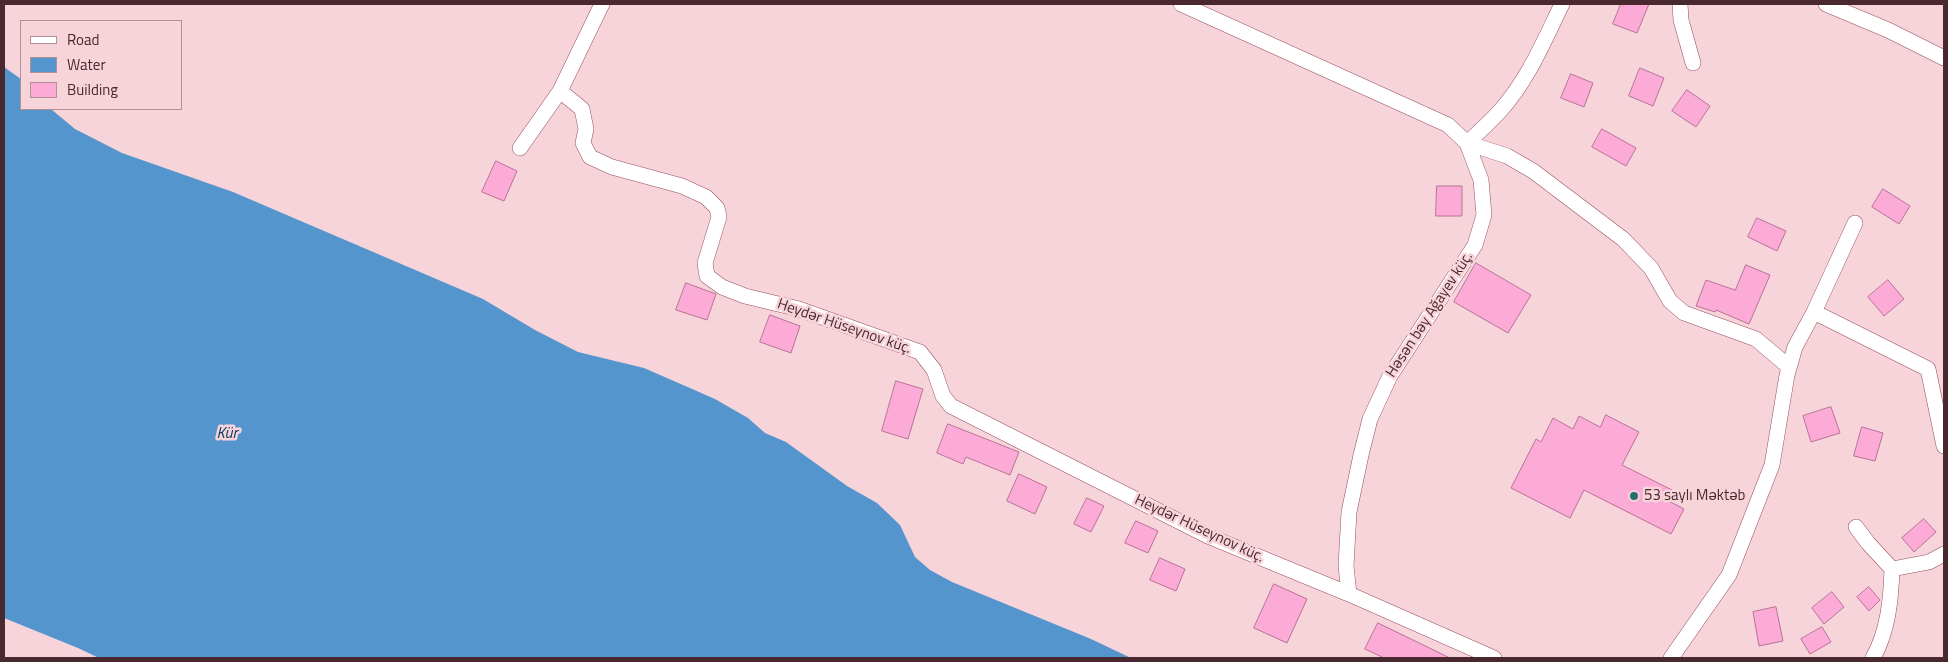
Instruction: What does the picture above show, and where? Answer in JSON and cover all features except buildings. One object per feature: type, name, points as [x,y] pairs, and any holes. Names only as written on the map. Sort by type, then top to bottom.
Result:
[{"type":"street","points":[[520,148],[560,91],[602,4]]},
{"type":"street","name":"Həsən bəy Ağayev küç.","points":[[1181,4],[1448,126],[1467,144],[1481,180],[1484,215],[1475,245],[1390,376],[1370,419],[1349,512],[1346,566],[1349,594]]},
{"type":"street","points":[[1562,4],[1538,55],[1521,82],[1501,110],[1467,144],[1507,156],[1533,171],[1623,239],[1651,268],[1670,301],[1684,313],[1756,339],[1789,366]]},
{"type":"street","points":[[1680,4],[1681,20],[1693,63]]},
{"type":"street","points":[[1826,4],[1888,30],[1944,58]]},
{"type":"street","name":"Heydər Hüseynov küç.","points":[[560,91],[582,108],[586,129],[583,143],[590,157],[612,167],[682,186],[706,197],[717,208],[719,217],[704,263],[707,276],[722,288],[745,296],[799,309],[920,352],[934,370],[943,396],[951,406],[1208,536],[1349,594],[1494,658]]},
{"type":"street","points":[[1671,658],[1729,575],[1772,465],[1789,366],[1795,347],[1814,312],[1855,223]]},
{"type":"street","points":[[1814,312],[1928,369],[1944,446]]},
{"type":"street","points":[[1856,527],[1868,544],[1892,569],[1892,597],[1882,642],[1873,658]]},
{"type":"street","points":[[1892,569],[1929,562],[1944,554]]},
{"type":"water","name":"Kür","points":[[4,67],[20,78],[20,110],[52,110],[75,129],[122,153],[233,192],[483,299],[535,330],[578,352],[644,368],[715,399],[748,418],[765,433],[786,442],[847,486],[877,503],[900,525],[915,557],[930,570],[952,582],[1091,639],[1131,658],[99,658],[4,618]]},
{"type":"place","name":"53 saylı Məktəb","points":[[1634,496]]}]
